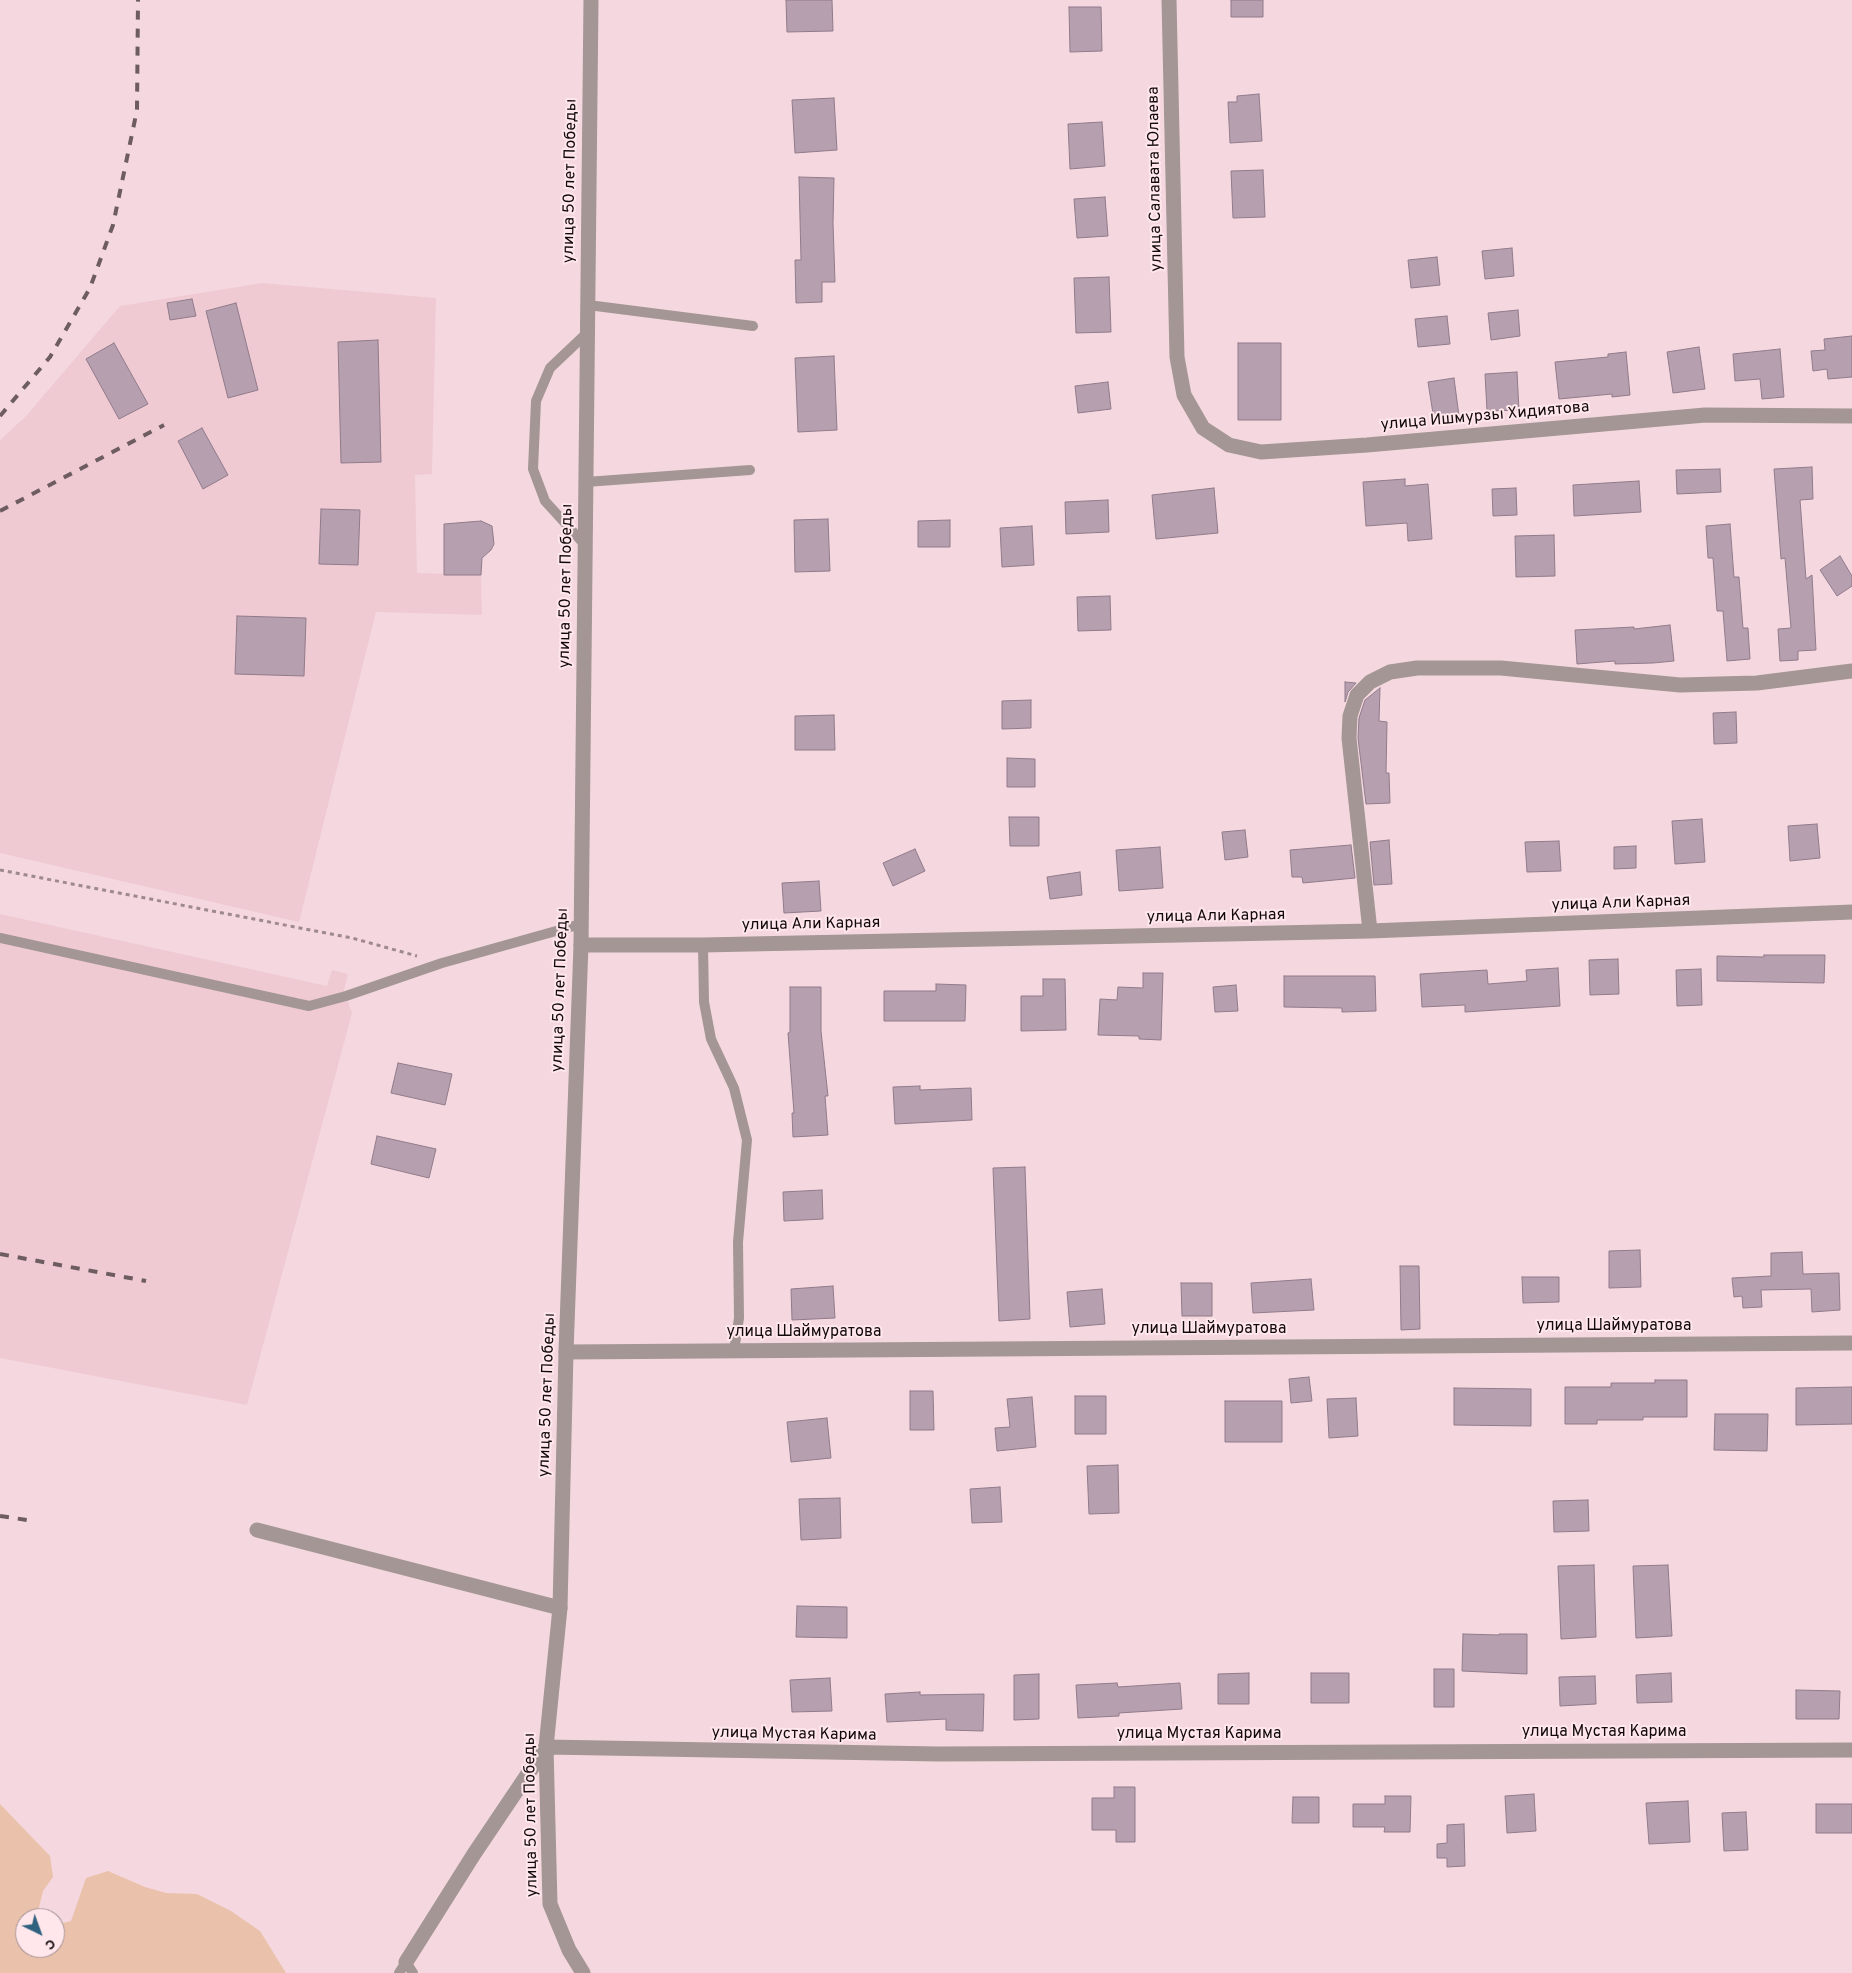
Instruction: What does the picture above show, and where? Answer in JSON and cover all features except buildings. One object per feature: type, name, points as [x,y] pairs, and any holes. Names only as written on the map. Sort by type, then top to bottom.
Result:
[{"type":"street","name":"улица 50 лет Победы","points":[[583,1973],[569,1950],[550,1904],[546,1747],[560,1608],[566,1352],[581,945],[591,0]]},
{"type":"street","name":"улица Салавата Юлаева","points":[[1170,0],[1177,357]]},
{"type":"street","name":"улица Ишмурзы Хидиятова","points":[[1177,357],[1184,395],[1203,428],[1229,445],[1261,452],[1367,445],[1705,415],[1852,416]]},
{"type":"street","points":[[1370,931],[1349,738],[1350,716],[1357,695],[1370,682],[1390,672],[1417,668],[1501,668],[1680,685],[1757,683],[1852,671]]},
{"type":"street","name":"улица Али Карная","points":[[581,945],[703,945],[1370,931],[1852,912]]},
{"type":"street","name":"улица Шаймуратова","points":[[566,1352],[1852,1343]]},
{"type":"street","points":[[257,1530],[560,1608]]},
{"type":"street","points":[[406,1969],[474,1854],[546,1747]]},
{"type":"street","name":"улица Мустая Карима","points":[[546,1747],[938,1754],[1852,1750]]},
{"type":"lane","points":[[588,305],[753,326]]},
{"type":"lane","points":[[585,545],[545,502],[533,470],[536,401],[550,368],[587,333]]},
{"type":"lane","points":[[586,482],[750,470]]},
{"type":"lane","points":[[0,938],[309,1006],[346,996],[442,963],[581,924]]},
{"type":"lane","points":[[703,945],[704,1002],[711,1040],[734,1088],[747,1140],[738,1242],[739,1318],[734,1351]]},
{"type":"path","points":[[0,870],[352,938],[442,963]]},
{"type":"shaded area","points":[[262,283],[436,298],[432,474],[415,475],[417,573],[481,575],[482,615],[376,612],[299,922],[0,853],[0,440],[26,416],[120,306]]},
{"type":"shaded area","points":[[0,914],[327,986],[332,970],[348,974],[344,990],[352,1013],[247,1405],[0,1358]]},
{"type":"shaded area","points":[[0,1804],[50,1856],[53,1877],[43,1891],[39,1908],[15,1908],[15,1958],[65,1958],[65,1922],[71,1921],[86,1878],[108,1871],[145,1887],[166,1893],[197,1894],[231,1911],[260,1931],[286,1973],[0,1973]]},
{"type":"railway","points":[[0,416],[50,357],[90,288],[113,225],[137,110],[138,0]]},
{"type":"railway","points":[[0,511],[164,425]]},
{"type":"railway","points":[[0,1254],[146,1281]]},
{"type":"railway","points":[[0,1516],[27,1520]]}]
